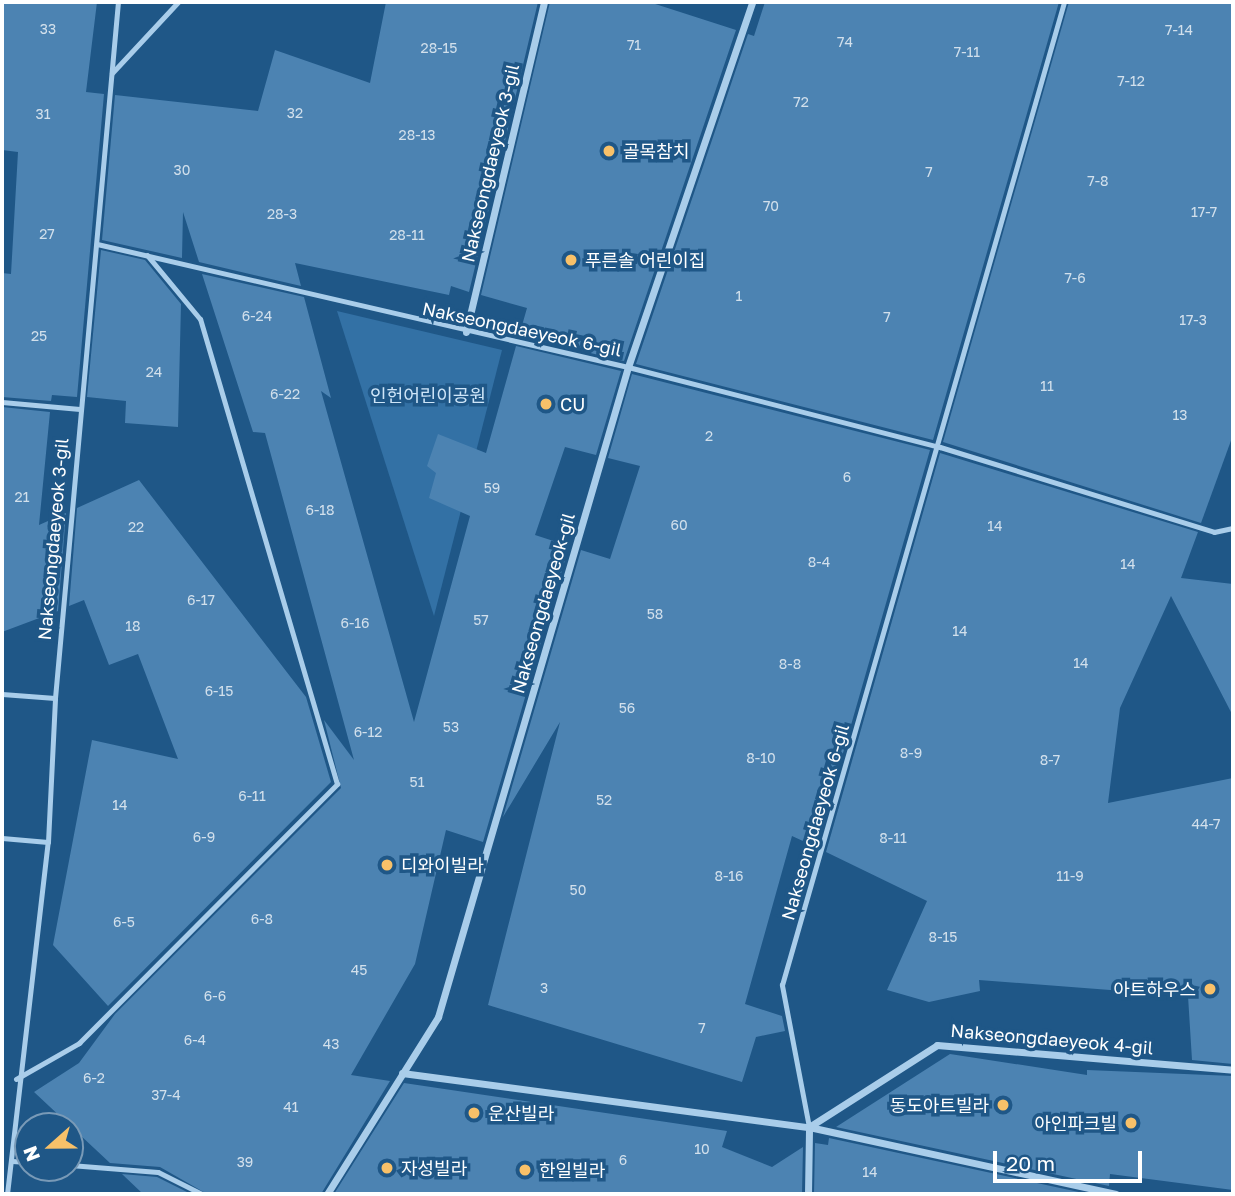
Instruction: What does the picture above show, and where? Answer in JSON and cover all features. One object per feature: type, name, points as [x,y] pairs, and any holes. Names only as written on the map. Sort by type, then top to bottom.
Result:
[{"type":"street","name":"Nakseongdaeyeok 3-gil","points":[[466,332],[544,2]]},
{"type":"street","name":"Nakseongdaeyeok-gil","points":[[327,1194],[438,1017],[628,367],[752,2]]},
{"type":"street","name":"Nakseongdaeyeok 4-gil","points":[[809,1128],[937,1045],[1233,1070]]},
{"type":"street","points":[[402,1073],[809,1128],[1116,1194]]},
{"type":"street","points":[[808,1194],[809,1128]]},
{"type":"lane","name":"Nakseongdaeyeok 3-gil","points":[[8,1194],[16,1079],[48,842],[55,698],[118,2]]},
{"type":"lane","points":[[112,73],[178,2]]},
{"type":"lane","name":"Nakseongdaeyeok 6-gil","points":[[809,1128],[782,985],[940,447],[1064,2]]},
{"type":"lane","name":"Nakseongdaeyeok 6-gil","points":[[97,244],[466,332],[628,367],[940,447],[1214,532],[1233,528]]},
{"type":"lane","points":[[16,1079],[79,1043],[337,784],[200,319],[146,254]]},
{"type":"lane","points":[[2,402],[80,409]]},
{"type":"lane","points":[[2,694],[55,698]]},
{"type":"lane","points":[[2,838],[48,842]]},
{"type":"lane","points":[[84,1166],[158,1172],[202,1194]]},
{"type":"green space","name":"인헌어린이공원","points":[[337,311],[502,350],[434,616]]},
{"type":"building","points":[[2,2],[97,2],[86,92],[104,94],[77,397],[52,395],[51,401],[2,397],[2,273],[11,274],[18,152],[2,150]]},
{"type":"building","points":[[386,2],[538,2],[469,292],[451,286],[449,295],[295,263],[301,286],[199,262],[183,212],[182,258],[102,240],[115,95],[258,111],[275,50],[370,83]]},
{"type":"building","points":[[550,2],[649,2],[736,30],[624,361],[519,336],[527,308],[481,295]]},
{"type":"building","points":[[765,2],[1059,2],[933,440],[636,364],[748,34],[754,36]]},
{"type":"building","points":[[1069,2],[1233,2],[1233,435],[1201,523],[943,442]]},
{"type":"building","points":[[101,250],[145,260],[181,304],[178,427],[125,423],[126,401],[87,397]]},
{"type":"building","points":[[202,274],[304,297],[331,398],[321,391],[414,722],[470,516],[429,498],[436,473],[427,466],[438,434],[486,453],[516,346],[621,371],[596,455],[565,447],[535,535],[569,546],[483,842],[446,830],[415,964],[351,1075],[390,1081],[321,1194],[207,1194],[160,1167],[110,1163],[84,1139],[84,1112],[55,1112],[34,1092],[79,1063],[115,1014],[341,788],[324,720],[354,760],[265,433],[253,432]]},
{"type":"building","points":[[632,374],[930,450],[816,847],[792,836],[745,1004],[782,1016],[785,1031],[756,1037],[742,1082],[488,1005],[560,722],[503,817],[581,550],[610,559],[640,466],[608,458]]},
{"type":"building","points":[[2,407],[50,412],[39,525],[66,513],[58,611],[2,632]]},
{"type":"building","points":[[940,453],[1198,532],[1181,578],[1233,584],[1233,716],[1171,596],[1120,708],[1108,803],[1233,778],[1233,1064],[1192,1060],[1188,996],[979,980],[980,991],[929,1002],[887,990],[927,901],[826,852]]},
{"type":"building","points":[[139,480],[306,697],[331,782],[108,1006],[53,945],[92,740],[178,759],[138,654],[109,665],[84,600],[69,606],[77,508]]},
{"type":"building","points":[[950,1054],[1087,1075],[1087,1070],[1233,1076],[1233,1190],[1110,1174],[1109,1186],[836,1127]]},
{"type":"building","points":[[404,1083],[727,1131],[722,1147],[772,1167],[803,1147],[802,1194],[334,1194]]},
{"type":"building","points":[[829,1138],[1088,1194],[814,1194],[815,1143],[828,1145]]},
{"type":"building","points":[[122,1174],[157,1177],[191,1194],[143,1194]]},
{"type":"place","name":"골목참치","points":[[609,151]]},
{"type":"place","name":"푸른솔 어린이집","points":[[571,260]]},
{"type":"place","name":"CU","points":[[546,404]]},
{"type":"place","name":"디와이빌라","points":[[387,865]]},
{"type":"place","name":"아트하우스","points":[[1210,989]]},
{"type":"place","name":"동도아트빌라","points":[[1003,1105]]},
{"type":"place","name":"운산빌라","points":[[474,1113]]},
{"type":"place","name":"아인파크빌","points":[[1131,1123]]},
{"type":"place","name":"자성빌라","points":[[387,1168]]},
{"type":"place","name":"한일빌라","points":[[525,1170]]}]
